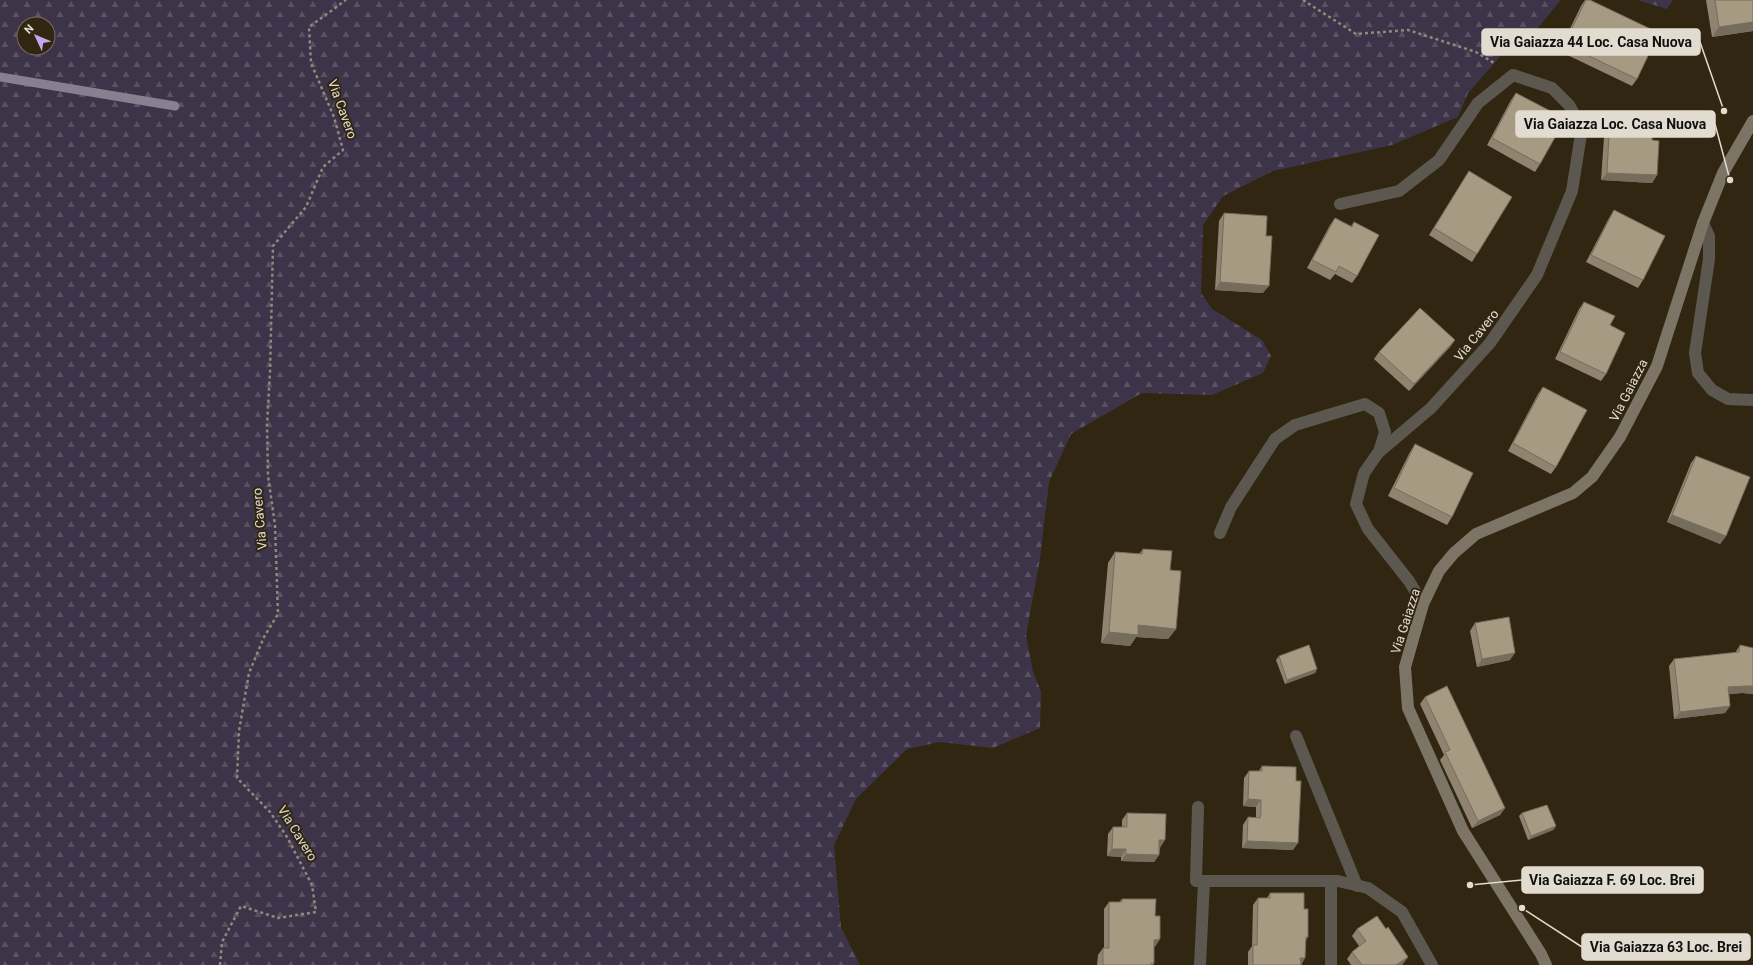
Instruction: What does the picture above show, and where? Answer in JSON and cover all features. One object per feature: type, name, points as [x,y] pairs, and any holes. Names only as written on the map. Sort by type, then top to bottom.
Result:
[{"type":"main road","name":"Via Gaiazza","points":[[1546,965],[1541,954],[1464,831],[1408,708],[1405,667],[1423,604],[1439,571],[1454,552],[1476,534],[1573,493],[1592,477],[1620,437],[1657,366],[1704,223],[1723,173],[1753,120]]},
{"type":"street","points":[[1340,204],[1398,190],[1439,160],[1478,103],[1513,75]]},
{"type":"street","name":"Via Cavero","points":[[1423,604],[1409,581],[1368,529],[1356,504],[1364,473],[1378,453],[1431,408],[1490,343],[1537,275],[1572,191],[1582,128],[1568,105],[1552,88],[1513,75]]},
{"type":"street","points":[[1704,223],[1709,236],[1709,259],[1695,353],[1698,373],[1712,390],[1728,399],[1753,400]]},
{"type":"street","points":[[1220,533],[1231,507],[1275,439],[1295,425],[1365,404],[1378,413],[1385,432],[1378,453]]},
{"type":"street","points":[[1296,736],[1357,886]]},
{"type":"street","points":[[1198,807],[1196,881],[1331,881],[1368,888],[1402,912],[1432,965]]},
{"type":"street","points":[[1200,965],[1204,881]]},
{"type":"street","points":[[1331,881],[1331,965]]},
{"type":"path","name":"Via Cavero","points":[[220,965],[222,942],[241,906],[278,918],[316,912],[312,885],[287,837],[270,812],[237,778],[239,731],[249,673],[264,637],[278,614],[275,525],[268,476],[266,425],[273,246],[306,207],[324,167],[343,150],[334,117],[311,64],[309,27],[346,0]]},
{"type":"path","points":[[1303,0],[1356,34],[1408,30],[1476,52],[1513,75]]},
{"type":"green space","points":[[0,0],[1561,0],[1532,35],[1504,52],[1468,93],[1458,117],[1392,145],[1273,171],[1223,196],[1203,225],[1201,293],[1212,309],[1262,340],[1271,356],[1263,373],[1212,395],[1142,393],[1071,434],[1049,482],[1040,559],[1026,635],[1033,672],[1041,691],[1040,728],[993,748],[940,742],[907,749],[856,799],[834,845],[841,927],[860,965],[0,965]]},
{"type":"green space","points":[[1638,0],[1673,0],[1667,9]]},
{"type":"building","points":[[1586,0],[1590,0],[1659,33],[1637,79],[1564,44]]},
{"type":"building","points":[[1715,0],[1753,0],[1753,22],[1719,27]]},
{"type":"building","points":[[1516,93],[1556,114],[1549,127],[1558,132],[1540,164],[1492,138]]},
{"type":"building","points":[[1610,116],[1653,118],[1652,140],[1659,141],[1657,175],[1607,173]]},
{"type":"building","points":[[1469,171],[1512,197],[1477,254],[1434,228]]},
{"type":"building","points":[[1614,210],[1665,236],[1643,280],[1591,255]]},
{"type":"building","points":[[1224,213],[1267,216],[1266,236],[1272,236],[1269,286],[1220,282]]},
{"type":"building","points":[[1335,218],[1352,227],[1354,222],[1379,235],[1357,276],[1339,266],[1336,272],[1312,260]]},
{"type":"building","points":[[1584,302],[1615,316],[1610,325],[1625,333],[1606,374],[1560,352]]},
{"type":"building","points":[[1420,308],[1455,340],[1414,384],[1379,352]]},
{"type":"building","points":[[1543,387],[1587,410],[1556,467],[1513,443]]},
{"type":"building","points":[[1415,444],[1473,473],[1452,517],[1394,488]]},
{"type":"building","points":[[1696,456],[1750,477],[1726,536],[1672,515]]},
{"type":"building","points":[[1143,549],[1172,551],[1170,570],[1181,571],[1176,629],[1138,625],[1138,635],[1109,632],[1115,552],[1142,554]]},
{"type":"building","points":[[1509,617],[1515,653],[1482,659],[1475,623]]},
{"type":"building","points":[[1309,645],[1317,669],[1287,680],[1279,656]]},
{"type":"building","points":[[1740,645],[1753,648],[1753,686],[1728,687],[1730,706],[1680,712],[1674,659],[1739,652]]},
{"type":"building","points":[[1447,686],[1505,808],[1478,821],[1445,752],[1450,750],[1425,697]]},
{"type":"building","points":[[1262,766],[1296,767],[1296,781],[1301,781],[1298,843],[1247,841],[1248,817],[1260,818],[1261,814],[1261,800],[1248,799],[1249,771],[1262,771]]},
{"type":"building","points":[[1547,805],[1556,826],[1531,836],[1522,813]]},
{"type":"building","points":[[1127,813],[1166,814],[1165,840],[1159,840],[1159,855],[1126,854],[1126,849],[1112,849],[1113,827],[1127,827]]},
{"type":"building","points":[[1270,893],[1304,893],[1304,909],[1308,909],[1308,937],[1306,937],[1305,958],[1300,958],[1301,965],[1253,965],[1253,945],[1257,945],[1258,898],[1270,898]]},
{"type":"building","points":[[1122,899],[1156,899],[1155,916],[1160,916],[1160,939],[1154,940],[1154,963],[1151,963],[1151,965],[1103,965],[1103,948],[1109,948],[1109,902],[1122,902]]},
{"type":"building","points":[[1377,916],[1386,929],[1388,927],[1408,957],[1396,965],[1362,965],[1352,952],[1366,941],[1357,929]]},
{"type":"waterway","points":[[0,77],[175,106]]},
{"type":"place","name":"Via Gaiazza 44 Loc. Casa Nuova","points":[[1724,111]]},
{"type":"place","name":"Via Gaiazza Loc. Casa Nuova","points":[[1730,180]]},
{"type":"place","name":"Via Gaiazza F. 69 Loc. Brei","points":[[1470,885]]},
{"type":"place","name":"Via Gaiazza 63 Loc. Brei","points":[[1522,908]]}]
